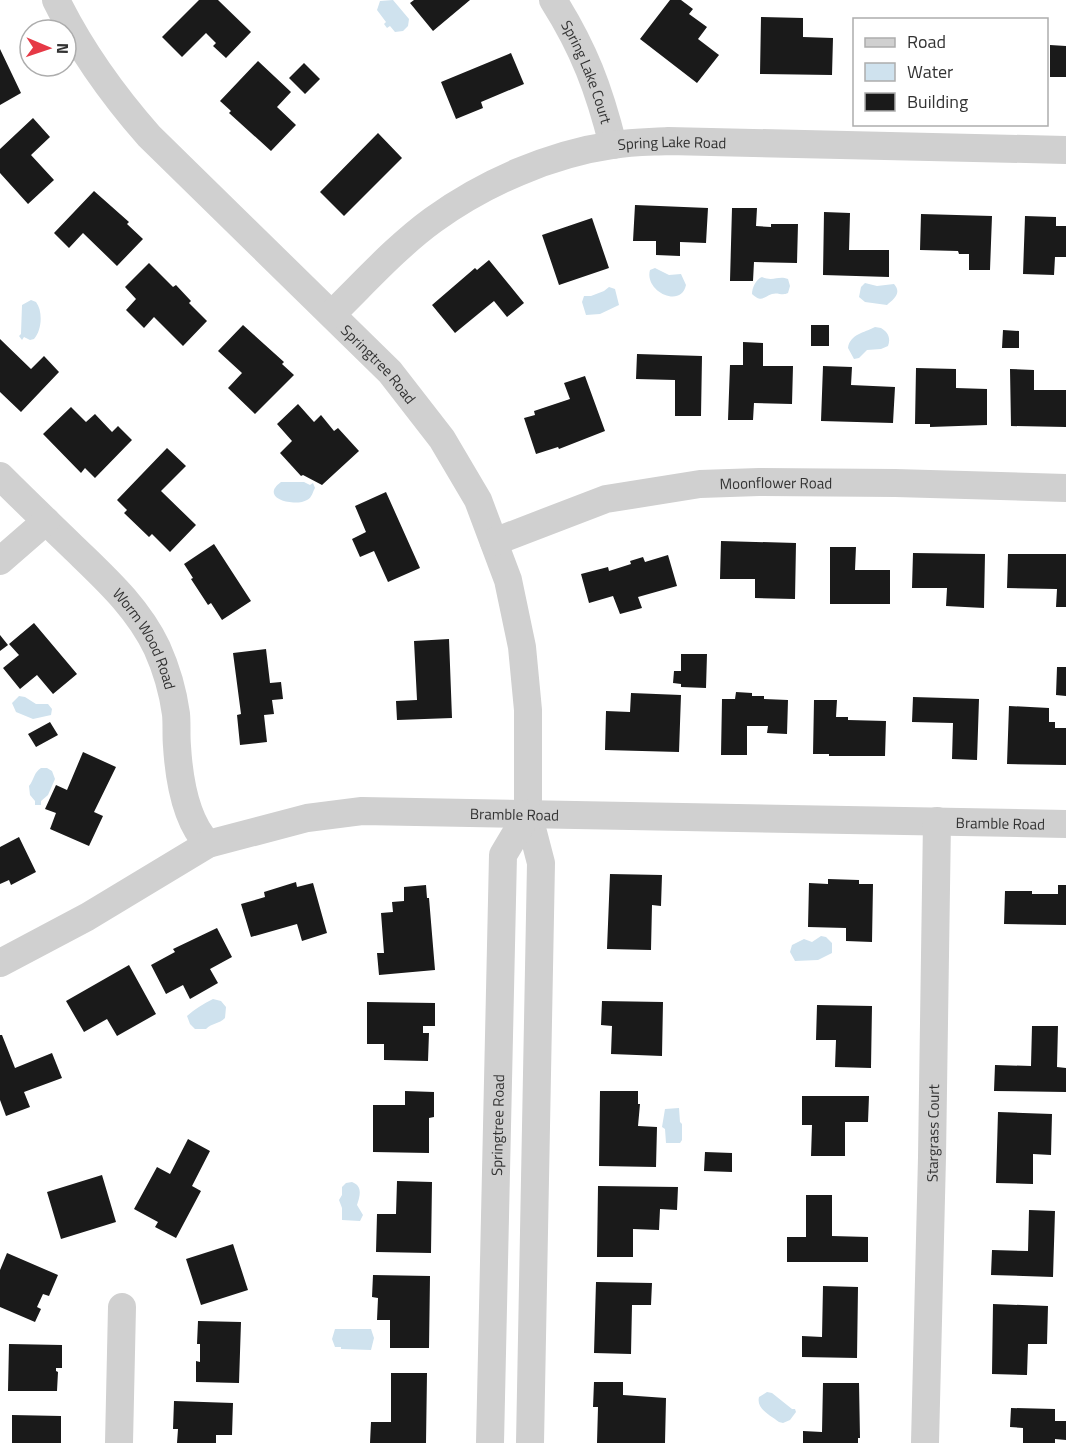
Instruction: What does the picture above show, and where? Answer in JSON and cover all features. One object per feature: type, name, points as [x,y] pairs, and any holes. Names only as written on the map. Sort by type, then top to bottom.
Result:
[{"type":"street","name":"Springtree Road","points":[[56,0],[97,70],[149,136],[390,372],[442,439],[478,500],[508,580],[522,647],[528,710],[528,813],[540,862],[530,1443]]},
{"type":"street","name":"Spring Lake Court","points":[[553,0],[590,69],[602,101],[613,145]]},
{"type":"street","name":"Spring Lake Road","points":[[332,314],[432,220],[480,189],[521,170],[585,151],[613,145],[668,141],[1066,150]]},
{"type":"street","name":"Worm Wood Road","points":[[0,476],[120,593],[147,629],[158,650],[172,694],[181,780],[191,817],[199,834],[208,844]]},
{"type":"street","name":"Moonflower Road","points":[[494,542],[606,499],[700,483],[884,482],[1066,488]]},
{"type":"street","points":[[0,561],[46,521]]},
{"type":"street","name":"Bramble Road","points":[[0,963],[87,917],[208,844],[307,818],[362,811],[1066,824]]},
{"type":"street","name":"Springtree Road","points":[[490,1443],[503,855],[528,813]]},
{"type":"street","name":"Stargrass Court","points":[[925,1443],[937,821]]},
{"type":"street","points":[[119,1443],[122,1307]]},
{"type":"water","points":[[393,0],[409,19],[408,26],[403,31],[395,32],[390,26],[387,28],[384,24],[386,22],[377,10],[380,1]]},
{"type":"water","points":[[655,268],[669,275],[681,274],[686,285],[683,292],[677,296],[671,296],[657,290],[650,278],[650,270]]},
{"type":"water","points":[[762,277],[788,279],[790,286],[788,293],[774,294],[760,299],[755,297],[752,294],[754,287]]},
{"type":"water","points":[[865,283],[877,286],[894,284],[897,293],[887,305],[865,302],[859,297],[861,287]]},
{"type":"water","points":[[609,287],[615,289],[619,305],[600,314],[586,315],[582,302],[584,296],[591,296]]},
{"type":"water","points":[[31,300],[38,306],[41,315],[40,326],[34,339],[24,337],[22,340],[19,336],[22,305]]},
{"type":"water","points":[[875,327],[887,333],[888,346],[867,350],[859,358],[854,359],[848,348],[849,343],[858,334]]},
{"type":"water","points":[[281,482],[304,482],[310,485],[313,483],[315,488],[307,500],[288,502],[276,497],[274,493],[275,488]]},
{"type":"water","points":[[19,696],[36,704],[48,704],[52,709],[51,715],[33,719],[16,712],[12,703]]},
{"type":"water","points":[[41,768],[52,771],[55,779],[48,795],[41,801],[41,805],[35,805],[29,786]]},
{"type":"water","points":[[821,936],[826,937],[832,943],[832,953],[818,960],[795,961],[790,952],[792,945],[804,939],[812,942]]},
{"type":"water","points":[[213,999],[221,1001],[226,1007],[225,1018],[206,1029],[195,1029],[187,1016]]},
{"type":"water","points":[[679,1108],[682,1140],[680,1143],[666,1143],[665,1129],[662,1127],[665,1109]]},
{"type":"water","points":[[352,1182],[359,1189],[357,1205],[363,1215],[360,1221],[342,1220],[339,1200],[342,1187]]},
{"type":"water","points":[[335,1329],[371,1329],[374,1338],[371,1350],[335,1347],[332,1339]]},
{"type":"water","points":[[767,1392],[795,1409],[796,1412],[790,1420],[779,1422],[762,1408],[759,1397]]},
{"type":"building","points":[[199,0],[218,0],[251,32],[226,58],[213,46],[216,43],[206,33],[182,57],[162,37]]},
{"type":"building","points":[[414,0],[470,0],[433,31],[410,3]]},
{"type":"building","points":[[670,0],[681,0],[693,9],[689,14],[707,27],[698,39],[719,55],[697,83],[640,39]]},
{"type":"building","points":[[761,17],[803,18],[803,37],[833,38],[832,75],[760,74]]},
{"type":"building","points":[[1050,45],[1066,46],[1066,77],[1050,77]]},
{"type":"building","points":[[0,49],[21,93],[0,105]]},
{"type":"building","points":[[511,53],[524,84],[481,102],[483,108],[456,119],[441,82]]},
{"type":"building","points":[[258,61],[291,92],[277,107],[296,125],[271,151],[229,113],[231,111],[220,101]]},
{"type":"building","points":[[304,63],[320,79],[305,94],[289,78]]},
{"type":"building","points":[[33,118],[50,137],[31,155],[54,180],[28,204],[0,173],[0,149]]},
{"type":"building","points":[[378,133],[402,158],[344,216],[320,192]]},
{"type":"building","points":[[94,191],[129,222],[127,224],[143,239],[117,266],[83,233],[69,248],[54,233]]},
{"type":"building","points":[[635,205],[708,208],[706,243],[680,242],[680,256],[656,255],[656,241],[633,241]]},
{"type":"building","points":[[732,208],[757,208],[756,226],[798,224],[797,263],[754,262],[753,281],[730,281]]},
{"type":"building","points":[[824,212],[850,213],[849,250],[889,250],[889,277],[823,275]]},
{"type":"building","points":[[921,214],[992,216],[990,270],[969,270],[969,254],[959,254],[958,251],[920,250]]},
{"type":"building","points":[[1025,216],[1056,217],[1056,226],[1066,226],[1066,257],[1055,257],[1054,275],[1023,274]]},
{"type":"building","points":[[592,218],[609,268],[559,285],[542,235]]},
{"type":"building","points":[[489,260],[524,303],[507,317],[494,301],[455,333],[432,305],[475,268],[477,270]]},
{"type":"building","points":[[149,263],[173,287],[176,285],[191,301],[189,303],[207,321],[183,346],[154,317],[144,328],[126,310],[136,299],[125,287]]},
{"type":"building","points":[[243,325],[284,362],[282,364],[294,375],[255,414],[228,388],[242,373],[218,351]]},
{"type":"building","points":[[811,325],[829,325],[829,346],[811,346]]},
{"type":"building","points":[[1003,330],[1019,331],[1019,348],[1002,348]]},
{"type":"building","points":[[0,339],[31,369],[44,356],[59,372],[21,412],[0,392]]},
{"type":"building","points":[[743,342],[763,343],[763,366],[793,366],[792,404],[754,403],[753,420],[728,420],[730,365],[743,365]]},
{"type":"building","points":[[637,354],[702,356],[701,416],[675,416],[675,380],[636,379]]},
{"type":"building","points":[[823,366],[852,367],[851,385],[895,387],[893,423],[821,421]]},
{"type":"building","points":[[916,368],[956,369],[956,388],[987,389],[987,425],[930,427],[930,424],[915,424]]},
{"type":"building","points":[[1010,369],[1034,370],[1034,390],[1066,390],[1066,427],[1011,426]]},
{"type":"building","points":[[585,376],[605,431],[559,449],[558,447],[536,454],[524,418],[535,415],[534,411],[570,399],[564,383]]},
{"type":"building","points":[[298,404],[314,422],[321,415],[334,431],[338,428],[359,451],[322,485],[301,476],[280,453],[292,441],[277,424]]},
{"type":"building","points":[[71,407],[86,422],[95,414],[112,432],[118,426],[132,440],[95,478],[85,468],[81,473],[43,434]]},
{"type":"building","points":[[167,448],[186,466],[161,491],[196,525],[170,552],[152,534],[149,537],[124,513],[127,510],[117,500]]},
{"type":"building","points":[[386,492],[420,568],[388,582],[374,551],[360,557],[352,539],[366,532],[355,506]]},
{"type":"building","points":[[721,541],[796,543],[795,599],[755,598],[755,579],[720,579]]},
{"type":"building","points":[[214,544],[251,601],[222,620],[211,603],[208,605],[184,564]]},
{"type":"building","points":[[830,547],[856,547],[855,570],[890,570],[890,604],[830,604]]},
{"type":"building","points":[[913,553],[985,554],[984,608],[946,606],[947,588],[912,588]]},
{"type":"building","points":[[1008,554],[1066,554],[1066,607],[1056,607],[1057,589],[1007,588]]},
{"type":"building","points":[[668,555],[677,586],[638,597],[642,608],[620,614],[613,596],[589,603],[581,574],[608,567],[609,571],[631,564],[630,561],[643,557],[645,562]]},
{"type":"building","points":[[34,623],[77,674],[53,694],[37,675],[20,689],[3,668],[19,655],[9,644]]},
{"type":"building","points":[[0,635],[8,645],[0,651]]},
{"type":"building","points":[[449,639],[452,718],[397,720],[396,701],[417,700],[414,641]]},
{"type":"building","points":[[266,649],[270,683],[281,682],[283,699],[272,700],[274,714],[264,715],[267,742],[240,745],[237,715],[241,714],[233,653]]},
{"type":"building","points":[[681,654],[707,654],[706,688],[681,687],[681,684],[673,683],[674,671],[681,671]]},
{"type":"building","points":[[1057,667],[1066,667],[1066,696],[1056,695]]},
{"type":"building","points":[[736,692],[764,696],[764,699],[788,700],[787,734],[767,733],[768,726],[747,726],[747,755],[721,755],[722,699],[735,699]]},
{"type":"building","points":[[631,693],[681,695],[679,752],[605,750],[606,711],[630,712]]},
{"type":"building","points":[[913,697],[979,699],[977,760],[952,759],[953,723],[912,722]]},
{"type":"building","points":[[814,700],[837,700],[836,717],[848,717],[848,720],[886,721],[885,756],[813,754]]},
{"type":"building","points":[[1009,706],[1049,708],[1049,722],[1055,722],[1055,728],[1066,728],[1066,765],[1007,764]]},
{"type":"building","points":[[50,722],[58,735],[36,747],[28,734]]},
{"type":"building","points":[[83,752],[116,767],[94,812],[103,816],[89,846],[50,829],[56,813],[45,809],[56,785],[67,790]]},
{"type":"building","points":[[19,837],[36,872],[11,885],[9,880],[0,884],[0,847]]},
{"type":"building","points":[[610,874],[662,875],[661,906],[652,905],[651,950],[607,949]]},
{"type":"building","points":[[828,879],[859,880],[859,884],[873,884],[872,942],[846,941],[846,928],[808,927],[809,883],[828,884]]},
{"type":"building","points":[[296,882],[297,887],[313,883],[327,933],[302,941],[297,924],[251,937],[241,904],[265,897],[264,892]]},
{"type":"building","points":[[426,885],[435,970],[379,975],[377,953],[384,953],[381,913],[393,912],[392,902],[404,901],[404,887]]},
{"type":"building","points":[[1058,885],[1066,885],[1066,925],[1004,924],[1005,891],[1058,894]]},
{"type":"building","points":[[217,928],[232,957],[210,969],[218,983],[190,999],[183,985],[166,994],[151,965],[175,952],[173,949]]},
{"type":"building","points":[[129,965],[156,1014],[117,1036],[107,1019],[84,1032],[66,1001]]},
{"type":"building","points":[[602,1001],[663,1002],[662,1056],[611,1054],[612,1026],[601,1025]]},
{"type":"building","points":[[367,1002],[435,1003],[435,1026],[423,1026],[423,1033],[429,1033],[428,1061],[384,1060],[384,1044],[367,1044]]},
{"type":"building","points":[[817,1005],[872,1006],[871,1068],[835,1067],[836,1040],[816,1040]]},
{"type":"building","points":[[1032,1026],[1058,1026],[1057,1067],[1066,1068],[1066,1092],[994,1091],[995,1065],[1031,1066]]},
{"type":"building","points":[[0,1035],[2,1035],[15,1068],[52,1053],[62,1078],[24,1092],[30,1107],[6,1116],[0,1100]]},
{"type":"building","points":[[405,1091],[434,1092],[434,1117],[429,1118],[429,1153],[373,1152],[373,1105],[405,1105]]},
{"type":"building","points":[[600,1091],[638,1091],[638,1104],[640,1104],[638,1126],[657,1127],[656,1167],[599,1166]]},
{"type":"building","points":[[802,1096],[869,1096],[868,1122],[845,1122],[845,1156],[811,1156],[812,1125],[802,1125]]},
{"type":"building","points":[[998,1112],[1052,1114],[1051,1155],[1033,1154],[1033,1184],[996,1183]]},
{"type":"building","points":[[188,1139],[210,1151],[192,1186],[201,1191],[176,1238],[155,1227],[158,1222],[134,1209],[157,1167],[170,1174]]},
{"type":"building","points":[[705,1152],[732,1153],[732,1172],[704,1171]]},
{"type":"building","points":[[102,1175],[116,1222],[61,1239],[47,1192]]},
{"type":"building","points":[[397,1181],[432,1182],[431,1253],[376,1252],[377,1214],[396,1214]]},
{"type":"building","points":[[598,1186],[678,1187],[677,1210],[660,1209],[659,1230],[633,1229],[633,1257],[597,1257]]},
{"type":"building","points":[[806,1195],[832,1195],[832,1236],[868,1237],[868,1262],[787,1262],[787,1237],[806,1237]]},
{"type":"building","points":[[1029,1210],[1055,1211],[1053,1277],[991,1275],[992,1250],[1028,1251]]},
{"type":"building","points":[[233,1244],[248,1290],[201,1305],[186,1259]]},
{"type":"building","points":[[7,1253],[58,1275],[49,1296],[43,1294],[37,1307],[41,1309],[35,1322],[0,1307],[0,1270]]},
{"type":"building","points":[[373,1275],[430,1276],[429,1348],[390,1348],[390,1320],[377,1320],[378,1298],[372,1297]]},
{"type":"building","points":[[596,1282],[652,1283],[651,1305],[632,1305],[631,1354],[594,1353]]},
{"type":"building","points":[[823,1286],[858,1287],[857,1358],[802,1357],[802,1336],[822,1337]]},
{"type":"building","points":[[993,1304],[1048,1306],[1047,1344],[1028,1344],[1027,1375],[992,1374]]},
{"type":"building","points":[[198,1321],[241,1322],[239,1383],[196,1382],[196,1361],[200,1362],[200,1344],[197,1344]]},
{"type":"building","points":[[9,1344],[62,1345],[62,1368],[56,1368],[58,1372],[57,1391],[8,1391]]},
{"type":"building","points":[[391,1373],[427,1373],[426,1443],[370,1443],[371,1422],[391,1422]]},
{"type":"building","points":[[594,1382],[623,1382],[623,1395],[666,1398],[665,1443],[597,1443],[598,1407],[593,1407]]},
{"type":"building","points":[[823,1383],[859,1383],[860,1438],[858,1438],[858,1443],[803,1443],[803,1431],[822,1432]]},
{"type":"building","points":[[174,1401],[233,1403],[232,1435],[216,1435],[216,1443],[177,1443],[178,1429],[173,1429]]},
{"type":"building","points":[[1011,1408],[1055,1409],[1055,1421],[1066,1421],[1066,1440],[1055,1439],[1055,1443],[1023,1443],[1023,1428],[1010,1427]]},
{"type":"building","points":[[12,1415],[61,1416],[61,1443],[12,1443]]}]
